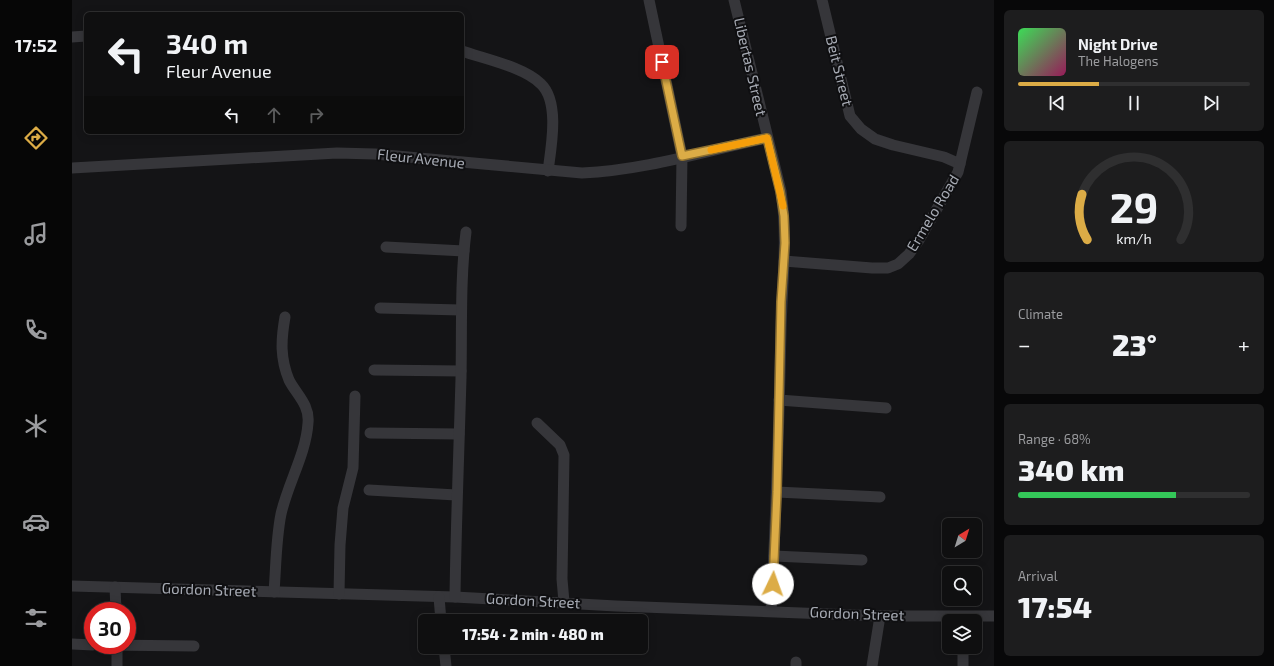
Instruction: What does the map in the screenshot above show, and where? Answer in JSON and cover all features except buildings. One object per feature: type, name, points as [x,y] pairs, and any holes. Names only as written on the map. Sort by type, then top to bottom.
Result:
[{"type":"street","points":[[649,0],[682,156],[682,226]]},
{"type":"street","name":"Libertas Street","points":[[734,0],[780,191],[784,216],[777,492],[772,611]]},
{"type":"street","name":"Beit Street","points":[[822,0],[850,116],[861,129],[875,139],[893,145],[944,157],[960,164]]},
{"type":"street","points":[[72,37],[84,36]]},
{"type":"street","points":[[464,51],[529,75],[546,90],[553,120],[548,171]]},
{"type":"street","name":"Ermelo Road","points":[[784,260],[872,268],[888,268],[898,264],[909,254],[919,240],[955,179],[977,92]]},
{"type":"street","name":"Fleur Avenue","points":[[72,168],[337,153],[375,154],[582,173],[644,167],[682,156],[767,138]]},
{"type":"street","points":[[455,597],[456,495],[464,251],[466,232]]},
{"type":"street","points":[[386,247],[464,251]]},
{"type":"street","points":[[380,308],[462,310]]},
{"type":"street","points":[[274,592],[281,514],[299,461],[308,423],[306,406],[290,381],[283,361],[281,342],[285,318]]},
{"type":"street","points":[[374,370],[461,370]]},
{"type":"street","points":[[339,594],[340,546],[344,508],[353,468],[355,396]]},
{"type":"street","points":[[779,400],[886,408]]},
{"type":"street","points":[[537,423],[560,444],[564,455],[564,530],[562,579],[564,602]]},
{"type":"street","points":[[370,432],[459,434]]},
{"type":"street","points":[[368,490],[456,495]]},
{"type":"street","points":[[777,492],[880,497]]},
{"type":"street","points":[[774,556],[862,560]]},
{"type":"street","name":"Gordon Street","points":[[72,586],[455,597],[880,616],[994,616]]},
{"type":"street","points":[[115,587],[116,602]]},
{"type":"street","points":[[439,597],[440,614]]},
{"type":"street","points":[[875,665],[880,616]]},
{"type":"street","points":[[72,644],[84,645]]},
{"type":"street","points":[[136,645],[194,646]]},
{"type":"street","points":[[116,654],[116,666]]},
{"type":"street","points":[[445,654],[446,666]]},
{"type":"street","points":[[963,654],[963,666]]},
{"type":"slow traffic","points":[[711,150],[767,138],[783,206]]},
{"type":"route","points":[[662,62],[682,156],[767,138],[780,191],[784,216],[785,243],[781,302],[777,492],[773,584]]}]
